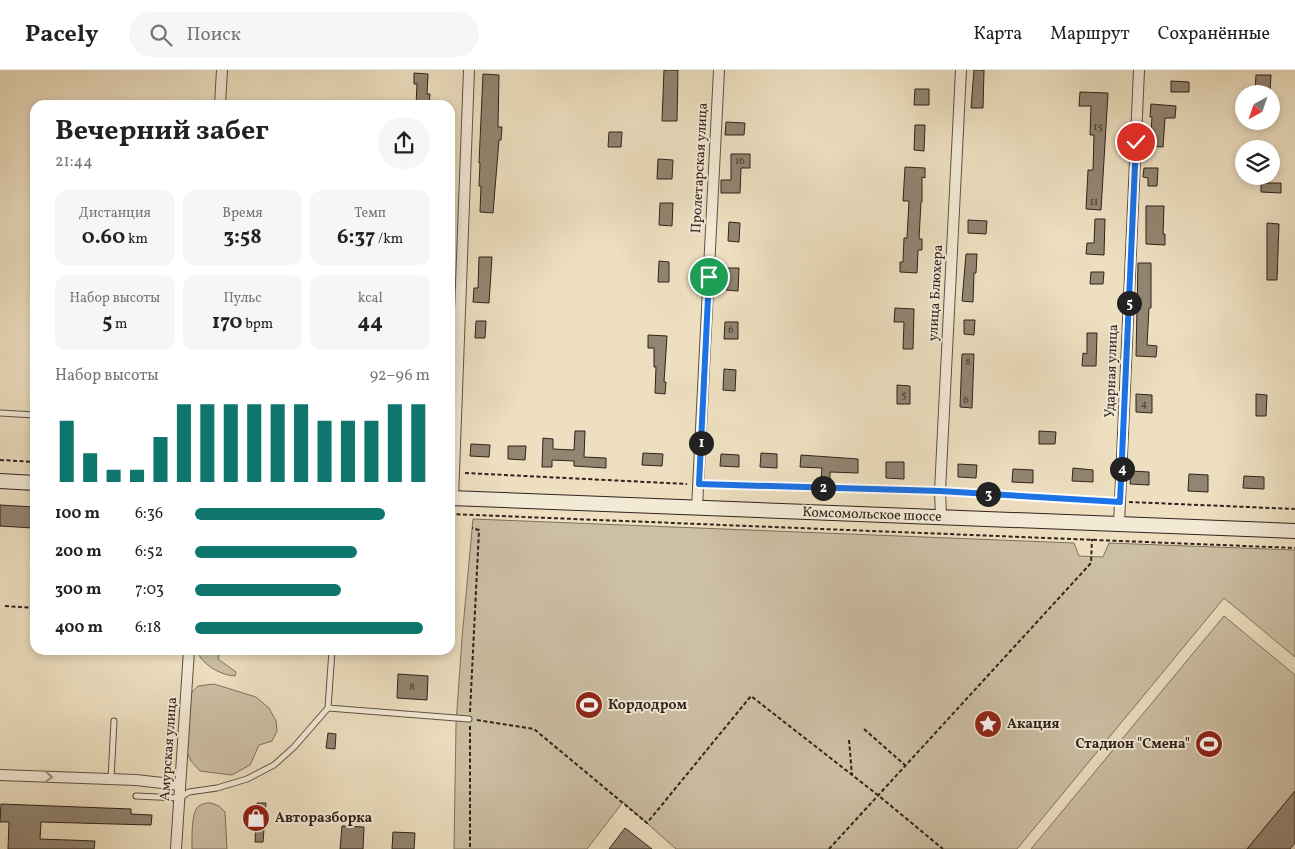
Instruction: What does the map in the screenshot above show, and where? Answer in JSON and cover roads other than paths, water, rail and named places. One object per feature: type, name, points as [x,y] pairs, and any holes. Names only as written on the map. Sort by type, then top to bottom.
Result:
[{"type":"main road","points":[[0,481],[30,482]]},
{"type":"main road","name":"Комсомольское шоссе","points":[[455,498],[1295,530]]},
{"type":"street","points":[[220,100],[222,70]]},
{"type":"street","points":[[455,472],[469,70]]},
{"type":"street","name":"Пролетарская улица","points":[[697,508],[718,70]]},
{"type":"street","name":"улица Блюхера","points":[[941,517],[940,491],[961,70]]},
{"type":"street","name":"Ударная улица","points":[[1119,524],[1138,70]]},
{"type":"street","name":"Амурская улица","points":[[176,849],[189,655]]},
{"type":"street","points":[[0,775],[111,779],[180,785]]},
{"type":"lane","points":[[0,413],[30,415]]},
{"type":"lane","points":[[136,796],[179,798],[189,792],[217,788],[239,781],[263,772],[274,765],[294,747],[328,708],[332,655]]},
{"type":"lane","points":[[328,708],[470,719]]},
{"type":"lane","points":[[111,779],[114,721]]},
{"type":"place","name":"Кордодром","points":[[589,705]]},
{"type":"place","name":"Акация","points":[[988,724]]},
{"type":"place","name":"Стадион \"Смена\"","points":[[1209,744]]},
{"type":"place","name":"Авторазборка","points":[[256,818]]}]
